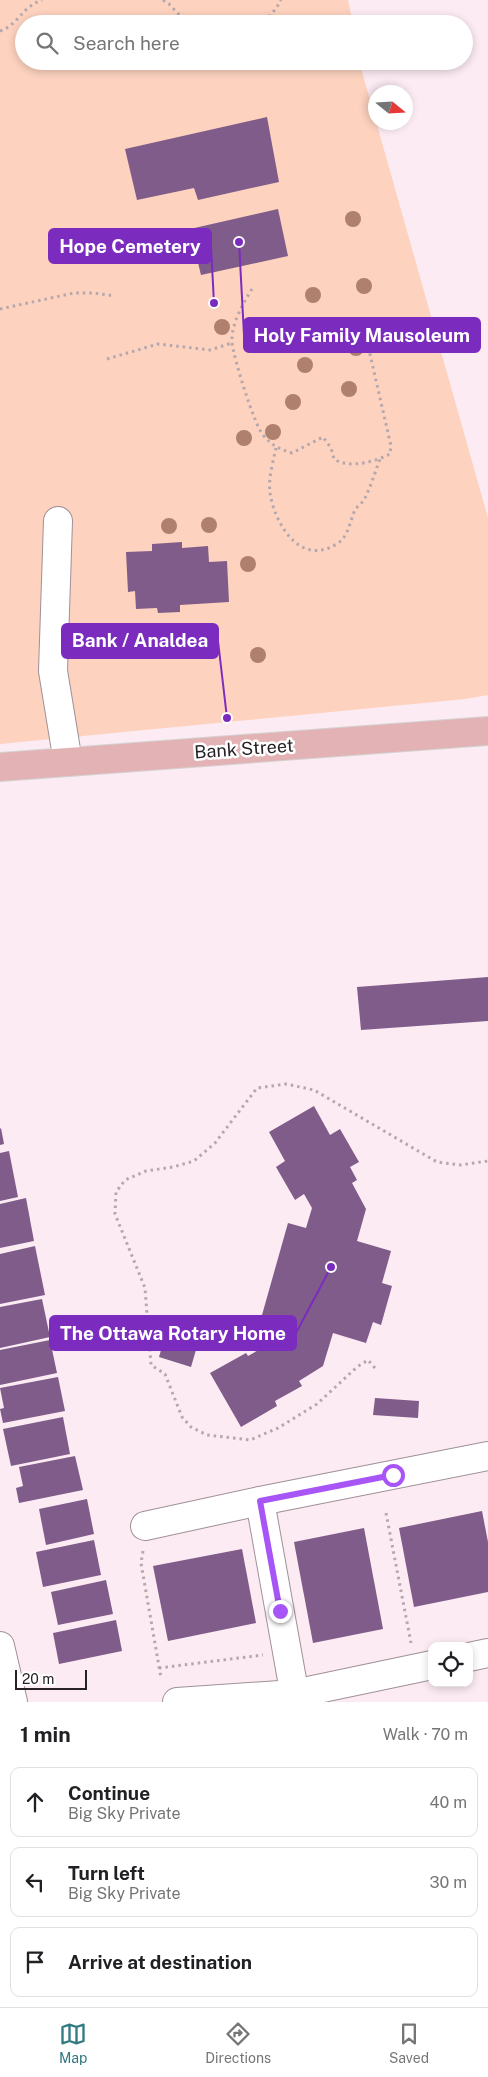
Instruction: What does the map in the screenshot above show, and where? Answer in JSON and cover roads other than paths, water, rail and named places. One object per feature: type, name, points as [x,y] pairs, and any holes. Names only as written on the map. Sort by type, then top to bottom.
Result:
[{"type":"main road","name":"Bank Street","points":[[0,767],[488,731]]},
{"type":"street","points":[[58,521],[53,671],[68,762]]},
{"type":"street","points":[[145,1526],[488,1456]]},
{"type":"street","points":[[260,1501],[295,1698]]},
{"type":"street","points":[[0,1646],[13,1702]]},
{"type":"street","points":[[473,1656],[488,1654]]},
{"type":"street","points":[[177,1702],[295,1698],[428,1666]]},
{"type":"place","name":"Holy Family Mausoleum","points":[[239,242]]},
{"type":"place","name":"Hope Cemetery","points":[[214,303]]},
{"type":"place","name":"Bank / Analdea","points":[[227,718]]},
{"type":"place","name":"The Ottawa Rotary Home","points":[[331,1267]]}]
